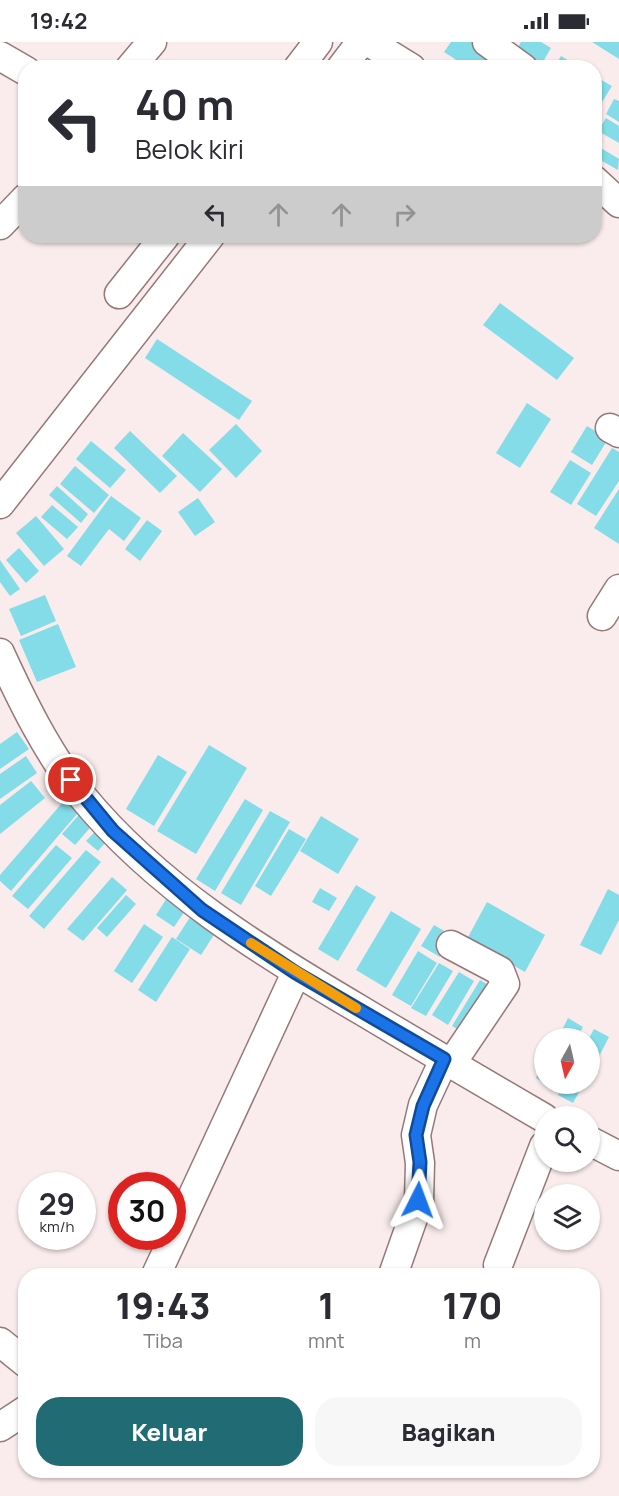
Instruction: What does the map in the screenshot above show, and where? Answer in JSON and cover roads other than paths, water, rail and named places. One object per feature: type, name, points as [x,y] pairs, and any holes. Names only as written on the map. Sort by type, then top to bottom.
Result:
[{"type":"street","points":[[137,60],[152,42]]},
{"type":"street","points":[[304,60],[318,42]]},
{"type":"street","points":[[347,60],[360,42]]},
{"type":"street","points":[[369,42],[398,60]]},
{"type":"street","points":[[487,42],[512,60]]},
{"type":"street","points":[[0,56],[18,66]]},
{"type":"street","points":[[602,187],[619,203]]},
{"type":"street","points":[[0,225],[16,197]]},
{"type":"street","points":[[119,294],[159,243]]},
{"type":"street","points":[[0,504],[205,243]]},
{"type":"street","points":[[602,616],[619,589]]},
{"type":"street","points":[[0,653],[50,751],[81,794],[113,831],[202,910],[296,973],[534,1112]]},
{"type":"street","points":[[395,1268],[418,1200],[420,1162],[416,1135],[423,1106],[448,1062],[505,984],[500,971],[451,945]]},
{"type":"street","points":[[159,1268],[296,973]]},
{"type":"street","points":[[600,1146],[619,1156]]},
{"type":"street","points":[[498,1265],[534,1172]]},
{"type":"street","points":[[0,1342],[18,1357]]},
{"type":"street","points":[[0,1427],[18,1415]]}]
